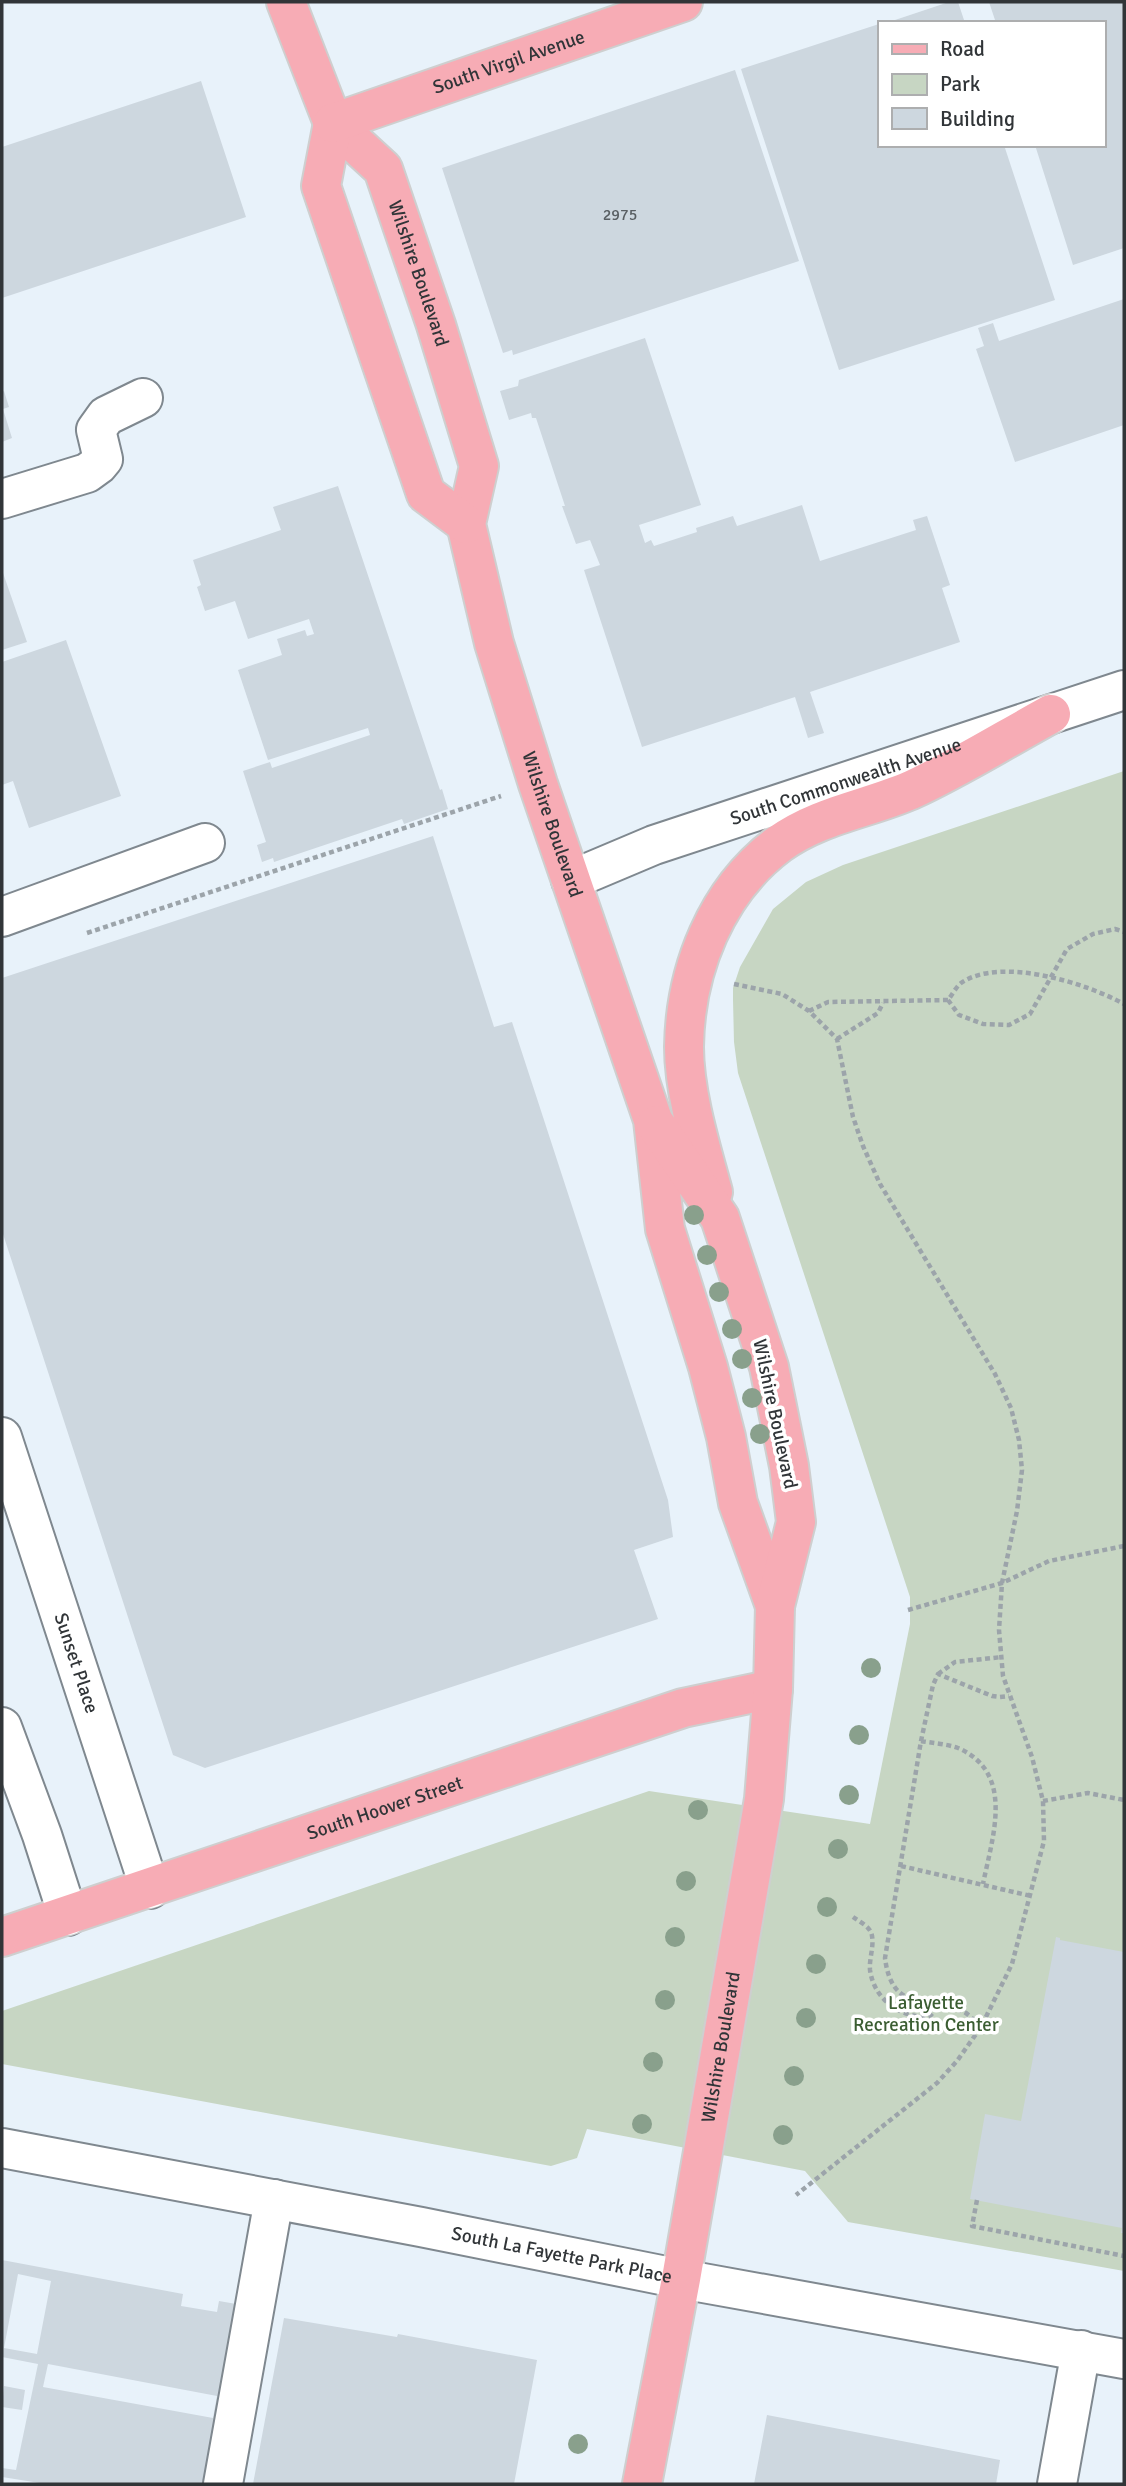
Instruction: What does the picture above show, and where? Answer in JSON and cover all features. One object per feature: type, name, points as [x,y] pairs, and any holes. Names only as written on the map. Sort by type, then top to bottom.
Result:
[{"type":"main road","name":"Wilshire Boulevard","points":[[286,2],[333,123],[383,169],[480,466],[466,524],[494,643],[538,784],[653,1120],[664,1229],[714,1390],[738,1503],[775,1606]]},
{"type":"main road","name":"South Virgil Avenue","points":[[333,123],[683,2]]},
{"type":"main road","points":[[333,123],[321,186],[426,494],[466,524]]},
{"type":"main road","points":[[720,1218],[693,1118],[684,1049],[688,991],[717,914],[742,877],[780,844],[822,819],[910,790],[1051,714]]},
{"type":"main road","name":"Wilshire Boulevard","points":[[642,2484],[681,2278],[764,1799],[775,1606],[796,1522],[789,1466],[769,1367],[720,1218],[653,1120]]},
{"type":"main road","name":"South Hoover Street","points":[[2,1937],[683,1708],[772,1689]]},
{"type":"street","points":[[2,499],[87,473],[98,466],[103,459],[96,430],[106,416],[143,398]]},
{"type":"street","name":"South Commonwealth Avenue","points":[[571,880],[654,845],[1124,690]]},
{"type":"street","points":[[2,917],[205,844]]},
{"type":"street","name":"Sunset Place","points":[[4,1448],[150,1889]]},
{"type":"street","points":[[2,1727],[68,1916]]},
{"type":"street","name":"South La Fayette Park Place","points":[[2,2148],[681,2278],[1124,2358]]},
{"type":"street","points":[[223,2484],[274,2199]]},
{"type":"street","points":[[1058,2484],[1081,2350]]},
{"type":"path","points":[[80,935],[538,784]]},
{"type":"path","points":[[948,1000],[959,1015],[983,1024],[1009,1025],[1030,1014],[1067,949],[1093,934],[1115,929],[1124,932]]},
{"type":"path","points":[[948,1000],[959,985],[975,976],[1016,972],[1050,976],[1106,994],[1124,1004]]},
{"type":"path","points":[[726,982],[782,994],[810,1011],[837,1039],[853,1116],[880,1184],[995,1374],[1011,1408],[1019,1440],[1022,1470],[1017,1511],[1002,1583],[999,1630],[1003,1676],[1032,1757],[1043,1801],[1044,1841],[1031,1896],[1012,1964],[981,2027],[957,2061],[937,2083],[796,2195]]},
{"type":"path","points":[[810,1011],[828,1002],[948,1000]]},
{"type":"path","points":[[837,1039],[878,1013],[884,1002]]},
{"type":"path","points":[[908,1610],[1002,1583],[1049,1562],[1124,1546]]},
{"type":"path","points":[[981,2027],[966,2013],[939,2005],[924,2004],[894,1989],[887,1976],[885,1958],[921,1741],[933,1685],[938,1674],[955,1662],[1002,1657]]},
{"type":"path","points":[[938,1674],[992,1696],[1009,1696]]},
{"type":"path","points":[[921,1741],[957,1748],[975,1758],[990,1779],[998,1810],[983,1884]]},
{"type":"path","points":[[1043,1801],[1088,1793],[1124,1800]]},
{"type":"path","points":[[901,1866],[1031,1896]]},
{"type":"path","points":[[853,1917],[865,1925],[872,1935],[871,1973],[886,2002],[897,2011],[916,2017],[929,2017],[939,2005]]},
{"type":"path","points":[[976,2200],[972,2226],[1124,2256]]},
{"type":"green space","name":"Lafayette Recreation Center","points":[[1124,771],[1124,2271],[848,2222],[805,2171],[587,2129],[577,2158],[551,2166],[2,2064],[2,2011],[649,1791],[870,1824],[910,1624],[910,1597],[738,1073],[734,1042],[733,988],[740,967],[773,909],[806,882],[843,865]]},
{"type":"building","points":[[949,2],[958,2],[964,21],[892,21]]},
{"type":"building","points":[[989,2],[1124,2],[1124,248],[1073,265],[1036,147],[1105,147],[1105,21],[995,21]]},
{"type":"building","points":[[878,24],[878,147],[1005,147],[1055,300],[839,370],[741,69]]},
{"type":"building","points":[[735,70],[799,261],[513,355],[512,350],[503,353],[442,168]]},
{"type":"building","points":[[201,81],[246,217],[2,298],[2,147]]},
{"type":"building","points":[[1124,299],[1124,425],[1015,462],[976,349],[984,346],[978,328],[993,323],[999,341]]},
{"type":"building","points":[[645,338],[701,505],[639,525],[645,543],[651,540],[654,546],[697,532],[696,528],[733,516],[737,526],[802,505],[820,561],[916,530],[913,520],[927,516],[950,585],[942,588],[960,642],[810,692],[824,733],[808,738],[795,697],[642,747],[584,570],[600,565],[590,540],[576,544],[536,418],[532,418],[531,413],[509,420],[500,391],[518,386],[519,380]]},
{"type":"building","points":[[4,391],[9,407],[3,409],[12,438],[2,442],[2,392]]},
{"type":"building","points":[[338,486],[448,809],[404,824],[402,819],[274,862],[273,858],[262,862],[257,845],[266,842],[243,771],[270,762],[272,768],[370,735],[368,728],[268,760],[238,670],[282,655],[277,639],[305,630],[307,636],[314,634],[309,619],[248,639],[235,601],[205,611],[197,587],[201,585],[193,560],[281,530],[273,507]]},
{"type":"building","points":[[2,570],[27,642],[2,650]]},
{"type":"building","points":[[66,640],[121,796],[29,828],[13,781],[2,785],[2,662]]},
{"type":"building","points":[[433,836],[494,1027],[512,1022],[668,1500],[673,1537],[634,1550],[658,1619],[205,1768],[173,1755],[2,1231],[2,978]]},
{"type":"building","points":[[1056,1937],[1124,1952],[1124,2233],[1121,2233],[1122,2228],[970,2199],[985,2114],[1021,2121]]},
{"type":"building","points":[[2,2260],[183,2294],[181,2306],[217,2312],[219,2301],[242,2305],[217,2484],[46,2484],[2,2477],[2,2468],[16,2470],[38,2364],[2,2357]],"holes":[[[18,2274],[51,2281],[37,2354],[4,2348]],[[48,2364],[217,2396],[213,2418],[43,2387]]]},
{"type":"building","points":[[284,2318],[397,2337],[398,2334],[537,2360],[514,2484],[253,2484]]},
{"type":"building","points":[[4,2386],[25,2390],[22,2410],[2,2407]]},
{"type":"building","points":[[767,2415],[1000,2460],[996,2484],[754,2484]]}]
